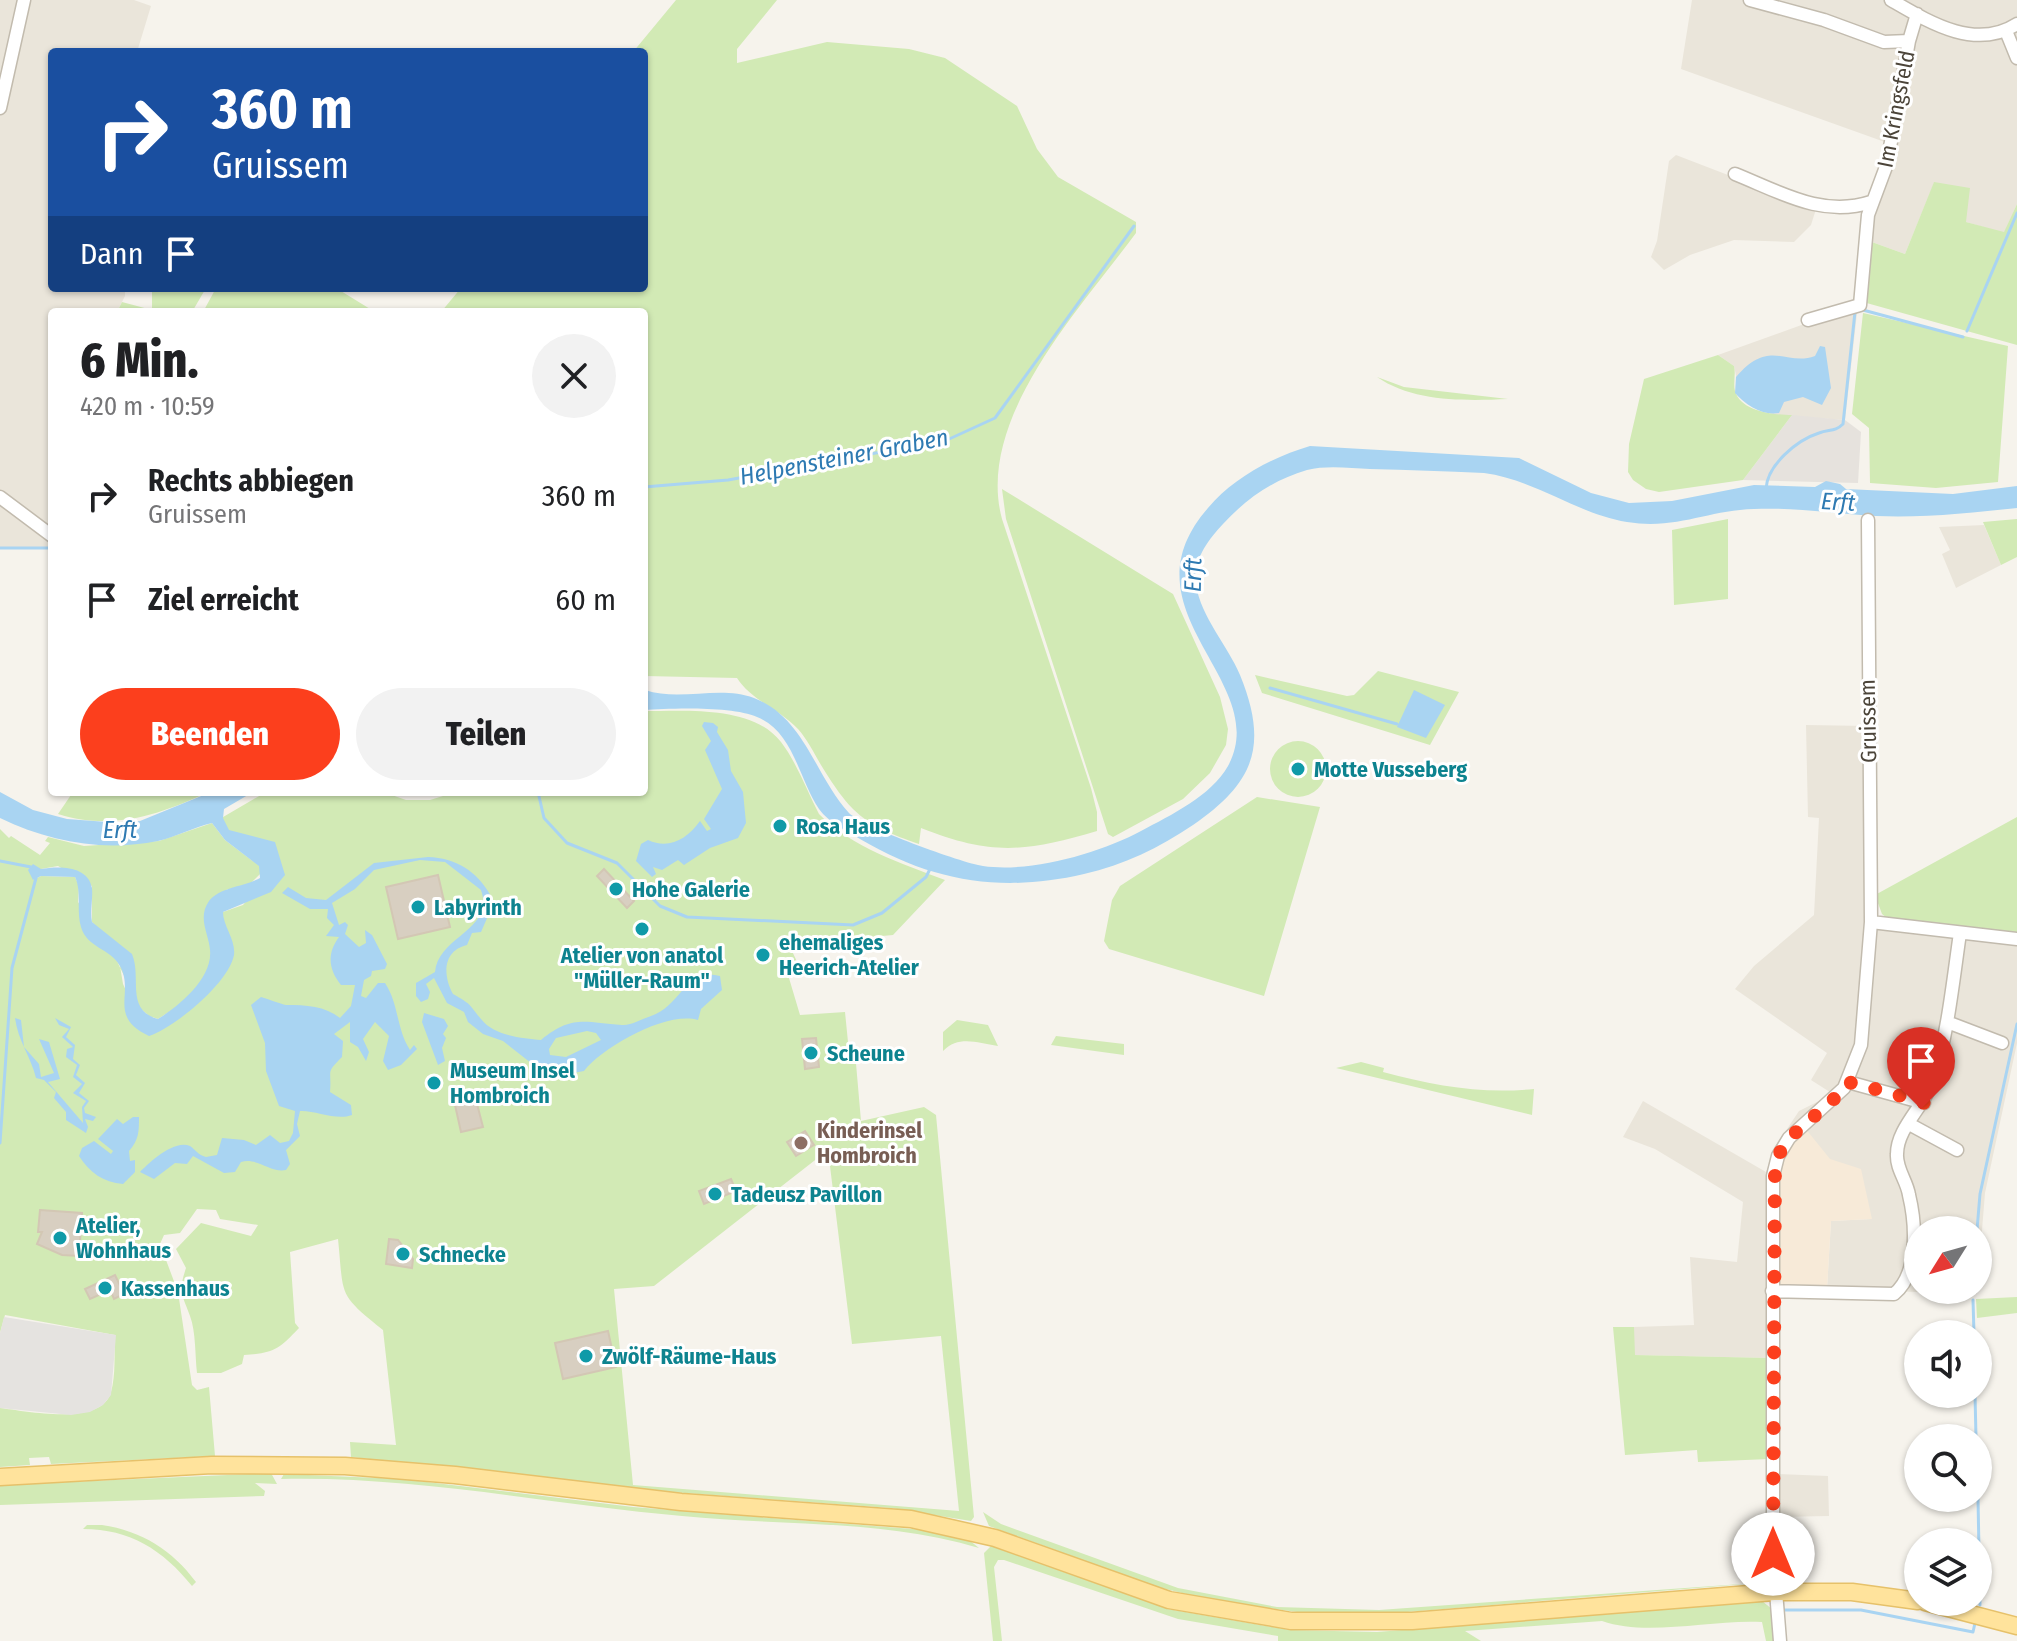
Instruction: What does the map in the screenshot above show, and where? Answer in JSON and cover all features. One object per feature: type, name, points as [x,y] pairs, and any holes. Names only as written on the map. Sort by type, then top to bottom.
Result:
[{"type":"main road","points":[[0,1477],[212,1465],[334,1466],[442,1474],[681,1502],[911,1519],[980,1533],[1169,1600],[1223,1612],[1291,1621],[1412,1621],[1774,1592],[1863,1593],[1904,1599]]},
{"type":"main road","points":[[1979,1616],[2017,1626]]},
{"type":"street","points":[[1,104],[24,0]]},
{"type":"street","points":[[1750,0],[1824,20],[1884,42],[1909,41]]},
{"type":"street","points":[[1891,0],[1968,35],[1985,36],[2012,28],[2017,58]]},
{"type":"street","name":"Im Kringsfeld","points":[[1808,320],[1860,305],[1871,202],[1888,159],[1909,41],[1917,14]]},
{"type":"street","points":[[1735,174],[1816,206],[1841,208],[1871,202]]},
{"type":"street","points":[[0,497],[48,533]]},
{"type":"street","name":"Gruissem","points":[[1780,1641],[1774,1592],[1772,1291],[1775,1163],[1789,1138],[1836,1098],[1848,1082],[1861,1045],[1871,922],[1868,520]]},
{"type":"street","points":[[1871,922],[2017,939]]},
{"type":"street","points":[[1772,1291],[1894,1294],[1909,1272],[1912,1229],[1909,1194],[1896,1152],[1909,1124],[1924,1103],[1935,1075],[1947,1022],[1960,933]]},
{"type":"street","points":[[1947,1022],[2002,1043]]},
{"type":"street","points":[[1848,1082],[1924,1103]]},
{"type":"street","points":[[1909,1124],[1957,1150]]},
{"type":"shaded area","points":[[0,0],[134,0],[151,6],[138,48],[48,48],[48,292],[125,292],[125,296],[119,308],[48,308],[48,548],[0,547]]},
{"type":"shaded area","points":[[1692,0],[2017,0],[2017,204],[2004,233],[1966,222],[1934,183],[1905,254],[1869,241],[1869,222],[1893,166],[1896,146],[1681,69]]},
{"type":"shaded area","points":[[1676,155],[1816,209],[1811,225],[1794,242],[1734,240],[1690,255],[1664,270],[1651,257],[1657,241],[1669,161]]},
{"type":"shaded area","points":[[1843,310],[1857,313],[1845,420],[1773,415],[1741,399],[1734,366],[1718,355]]},
{"type":"shaded area","points":[[1792,415],[1845,420],[1861,432],[1858,483],[1743,480]]},
{"type":"shaded area","points":[[1984,525],[2001,565],[1956,588],[1942,554],[1950,550],[1939,527]]},
{"type":"shaded area","points":[[1806,725],[1867,726],[1869,926],[2017,944],[2017,1043],[1985,1193],[1983,1216],[1904,1216],[1904,1292],[1827,1289],[1831,1221],[1871,1219],[1805,1129],[1769,1358],[1634,1355],[1634,1327],[1694,1325],[1690,1257],[1737,1262],[1743,1202],[1655,1149],[1623,1137],[1643,1101],[1766,1172],[1779,1141],[1799,1111],[1833,1094],[1811,1080],[1827,1053],[1735,989],[1754,966],[1814,915],[1819,818],[1808,817]]},
{"type":"shaded area","points":[[1805,1128],[1830,1159],[1861,1169],[1872,1219],[1831,1221],[1827,1289],[1776,1285],[1776,1175],[1788,1145]]},
{"type":"shaded area","points":[[4,1317],[116,1335],[111,1395],[103,1405],[90,1412],[71,1415],[0,1408],[0,1333]]},
{"type":"shaded area","points":[[1777,1474],[1828,1476],[1829,1516],[1777,1517]]},
{"type":"green space","points":[[676,0],[777,0],[737,49],[737,63],[827,42],[909,49],[945,58],[1017,106],[1037,149],[1058,177],[1136,222],[1136,233],[1038,367],[1018,405],[1004,443],[998,481],[1002,519],[1091,788],[1097,812],[1097,831],[1049,843],[1009,848],[968,843],[921,828],[919,844],[872,824],[851,807],[798,729],[750,692],[737,678],[648,676],[648,308],[444,308],[458,292],[648,292],[648,48],[636,48]]},
{"type":"green space","points":[[1934,182],[1970,188],[1966,222],[2004,232],[2017,204],[2017,345],[1863,302],[1869,241],[1905,254]]},
{"type":"green space","points":[[152,292],[204,292],[194,308],[152,308]]},
{"type":"green space","points":[[214,292],[342,292],[368,308],[205,308]]},
{"type":"green space","points":[[122,302],[144,308],[119,308]]},
{"type":"green space","points":[[1863,313],[2008,346],[1998,482],[1936,488],[1870,483],[1869,428],[1852,414]]},
{"type":"green space","points":[[1718,355],[1734,366],[1735,391],[1744,404],[1768,413],[1792,415],[1743,480],[1659,492],[1646,489],[1628,472],[1629,444],[1644,379]]},
{"type":"green space","points":[[1377,377],[1404,387],[1508,399],[1440,398],[1407,391]]},
{"type":"green space","points":[[1002,489],[1173,594],[1220,697],[1228,729],[1226,745],[1210,773],[1183,799],[1113,837],[1108,834],[1006,519]]},
{"type":"green space","points":[[1728,519],[1728,599],[1674,605],[1672,530]]},
{"type":"green space","points":[[2017,519],[2017,557],[2001,565],[1983,522]]},
{"type":"green space","points":[[1378,671],[1459,692],[1430,745],[1262,693],[1255,675],[1347,696],[1354,695]]},
{"type":"green space","name":"Museum Insel Hombroich","points":[[648,711],[717,713],[736,716],[769,730],[787,750],[819,814],[832,826],[878,853],[945,880],[893,935],[816,942],[817,947],[792,951],[799,966],[786,968],[800,1015],[845,1012],[849,1052],[855,1052],[861,1121],[924,1107],[936,1115],[974,1517],[971,1521],[891,1508],[657,1491],[351,1457],[350,1442],[396,1445],[383,1330],[357,1308],[346,1292],[338,1239],[290,1252],[295,1323],[299,1328],[286,1341],[269,1351],[244,1355],[242,1364],[221,1373],[197,1373],[193,1329],[182,1293],[186,1268],[176,1249],[201,1223],[251,1236],[258,1225],[220,1219],[216,1210],[197,1209],[180,1233],[164,1235],[160,1244],[178,1292],[192,1385],[197,1390],[209,1387],[215,1456],[51,1464],[49,1457],[29,1458],[30,1465],[0,1467],[0,1408],[62,1414],[94,1410],[105,1403],[113,1385],[115,1335],[5,1315],[0,1333],[0,829],[9,838],[11,836],[40,855],[50,843],[45,841],[48,837],[84,846],[159,841],[212,823],[225,840],[254,862],[218,820],[259,796],[394,796],[406,800],[430,800],[443,796],[648,796]],"holes":[[[58,866],[92,886],[92,922],[104,935],[117,962],[78,902],[79,886],[75,877],[41,876],[33,880],[41,869]],[[261,873],[267,877],[243,905],[223,912],[209,944],[226,890],[251,883]],[[120,968],[140,1008],[158,1019],[172,1010],[161,1025],[136,1012],[123,984]],[[828,1150],[852,1344],[941,1336],[959,1511],[633,1485],[614,1289],[654,1286]]]},
{"type":"green space","name":"Motte Vusseberg","points":[[1298,741],[1318,749],[1326,769],[1318,789],[1298,797],[1278,789],[1270,769],[1278,749]]},
{"type":"green space","points":[[70,796],[199,796],[154,814],[117,821],[78,819],[58,814]]},
{"type":"green space","points":[[1257,797],[1320,807],[1264,996],[1109,949],[1104,941],[1112,900],[1120,886]]},
{"type":"green space","points":[[2017,817],[2017,937],[1888,919],[1882,914],[1875,895]]},
{"type":"green space","points":[[957,1020],[988,1025],[998,1046],[962,1042],[943,1051],[943,1032]]},
{"type":"green space","points":[[1056,1036],[1124,1044],[1124,1055],[1051,1045]]},
{"type":"green space","points":[[1361,1062],[1384,1068],[1383,1072],[1440,1085],[1477,1090],[1534,1089],[1532,1115],[1336,1068]]},
{"type":"green space","points":[[2017,1297],[2017,1313],[1977,1318],[1976,1304],[1992,1304],[1992,1298]]},
{"type":"green space","points":[[1613,1327],[1634,1327],[1635,1355],[1769,1358],[1769,1459],[1698,1462],[1697,1450],[1625,1455]]},
{"type":"green space","points":[[271,1473],[277,1484],[255,1483],[265,1491],[264,1496],[0,1505],[0,1485]]},
{"type":"green space","points":[[284,1474],[402,1479],[633,1507],[925,1530],[969,1540],[979,1548],[906,1532],[869,1528],[682,1516],[432,1486],[281,1479]]},
{"type":"green space","points":[[983,1512],[1001,1524],[1178,1588],[1277,1607],[1379,1610],[1769,1582],[1395,1613],[1297,1612],[1210,1600],[1154,1586],[989,1526]]},
{"type":"green space","points":[[87,1525],[102,1525],[130,1532],[155,1544],[177,1560],[196,1582],[192,1586],[169,1562],[144,1544],[116,1533],[83,1529]]},
{"type":"green space","points":[[991,1546],[1168,1609],[1290,1630],[1377,1632],[1762,1601],[1772,1609],[1777,1641],[1766,1641],[1762,1622],[1659,1628],[1620,1626],[1602,1621],[1465,1631],[1481,1641],[1278,1641],[1278,1636],[1178,1619],[998,1560],[994,1567],[1002,1641],[993,1641],[984,1553]]},
{"type":"water","points":[[1820,346],[1825,347],[1831,388],[1822,405],[1803,397],[1784,402],[1779,413],[1766,413],[1749,405],[1735,393],[1736,377],[1759,358],[1805,358],[1815,356]]},
{"type":"water","name":"Erft","points":[[1310,446],[1519,458],[1591,493],[1629,503],[1672,501],[1754,485],[1815,487],[1826,481],[1840,484],[1846,489],[1953,494],[2017,486],[2017,508],[1947,515],[1894,516],[1754,509],[1645,524],[1609,518],[1521,482],[1484,473],[1330,467],[1295,474],[1261,491],[1232,515],[1207,544],[1196,568],[1196,585],[1203,608],[1235,664],[1249,700],[1254,743],[1242,778],[1214,809],[1167,841],[1113,866],[1054,880],[996,883],[969,880],[941,874],[887,854],[823,814],[788,745],[769,724],[746,713],[718,709],[648,710],[648,691],[672,694],[727,693],[754,698],[771,707],[798,733],[849,813],[935,852],[983,866],[1022,867],[1106,847],[1189,804],[1211,787],[1228,766],[1237,735],[1232,704],[1187,612],[1180,580],[1185,545],[1218,497],[1242,478],[1282,456]]},
{"type":"water","points":[[1414,690],[1445,705],[1426,738],[1397,727]]},
{"type":"water","points":[[704,722],[718,727],[717,732],[728,750],[731,771],[743,792],[746,823],[738,838],[710,848],[684,865],[678,860],[662,870],[653,867],[656,874],[652,877],[636,861],[641,844],[648,840],[663,844],[677,841],[700,821],[707,831],[711,829],[704,819],[722,789],[705,750],[711,741],[702,726]]},
{"type":"water","name":"Erft","points":[[0,792],[33,810],[67,819],[121,823],[140,821],[201,796],[246,796],[224,809],[223,818],[229,830],[275,842],[285,875],[271,892],[223,912],[234,949],[230,966],[199,1003],[172,1024],[149,1036],[129,1021],[125,1012],[124,976],[120,966],[84,934],[75,877],[41,876],[33,880],[28,870],[33,864],[41,869],[71,869],[85,875],[92,888],[92,922],[132,954],[138,1001],[148,1015],[158,1019],[193,990],[206,971],[210,950],[204,914],[209,901],[219,893],[260,878],[259,866],[225,840],[212,823],[158,841],[97,845],[57,839],[0,818]]},
{"type":"water","points":[[428,857],[448,860],[472,873],[485,887],[491,896],[488,916],[481,932],[472,933],[467,945],[453,953],[446,972],[453,994],[469,1004],[487,1025],[501,1033],[541,1040],[571,1023],[629,1024],[661,1011],[691,982],[708,975],[720,976],[722,990],[701,1009],[698,1020],[669,1021],[636,1033],[605,1052],[584,1071],[562,1075],[540,1070],[503,1041],[483,1034],[468,1022],[464,1012],[447,1003],[434,978],[426,984],[430,992],[428,999],[421,1002],[416,996],[416,983],[435,972],[445,950],[480,915],[483,904],[481,890],[445,862],[420,860],[374,870],[355,889],[332,903],[339,925],[345,922],[348,925],[345,934],[359,947],[366,943],[365,930],[372,935],[387,964],[385,969],[372,971],[371,976],[364,980],[361,996],[366,998],[378,983],[385,983],[393,999],[405,1042],[410,1050],[414,1045],[417,1049],[401,1065],[388,1070],[383,1061],[389,1036],[375,1022],[363,1039],[369,1052],[366,1061],[358,1047],[350,1042],[350,1022],[334,1034],[343,1041],[342,1057],[331,1069],[330,1092],[351,1105],[352,1115],[339,1117],[300,1111],[297,1124],[300,1136],[286,1150],[290,1164],[286,1170],[247,1161],[241,1162],[235,1172],[224,1173],[193,1156],[187,1164],[175,1163],[154,1179],[140,1172],[176,1146],[190,1146],[206,1157],[217,1155],[222,1138],[244,1140],[256,1145],[270,1135],[280,1143],[289,1141],[295,1111],[279,1106],[266,1071],[265,1043],[251,1005],[261,997],[286,1005],[322,1009],[340,1018],[351,1006],[355,985],[341,985],[334,973],[331,955],[339,937],[326,936],[334,925],[327,918],[328,909],[310,909],[282,893],[288,887],[306,898],[326,900],[374,863]],"holes":[[[587,1031],[596,1033],[601,1040],[566,1057],[550,1055],[549,1049],[556,1038]]]},
{"type":"water","points":[[424,1013],[444,1019],[448,1026],[443,1034],[446,1038],[442,1048],[445,1061],[438,1065],[422,1022]]},
{"type":"water","points":[[15,1018],[21,1020],[24,1047]]},
{"type":"water","points":[[55,1018],[71,1027],[66,1037],[75,1045],[73,1059],[80,1065],[76,1075],[85,1083],[79,1093],[89,1101],[84,1108],[85,1113],[96,1117],[93,1121],[85,1119],[88,1127],[86,1133],[66,1120],[66,1112],[54,1098],[56,1092],[44,1080],[36,1078],[24,1047],[39,1064],[41,1077],[54,1073],[39,1039],[49,1042],[60,1079],[48,1082],[83,1123],[82,1107],[86,1101],[73,1093],[82,1084],[73,1077],[77,1065],[66,1057],[67,1049],[73,1047],[62,1037],[69,1029],[59,1025]]},
{"type":"water","points":[[133,1117],[139,1117],[138,1135],[129,1151],[130,1161],[135,1160],[135,1172],[123,1184],[103,1179],[92,1172],[79,1156],[82,1148],[94,1141],[111,1154],[113,1151],[98,1139],[117,1119],[123,1124]]},
{"type":"building","name":"Hohe Galerie","points":[[604,869],[634,901],[627,908],[597,876]]},
{"type":"building","name":"Labyrinth","points":[[438,875],[450,927],[398,939],[386,887]]},
{"type":"building","name":"Scheune","points":[[816,1038],[819,1067],[805,1069],[802,1039]]},
{"type":"building","points":[[476,1100],[483,1127],[461,1132],[455,1105]]},
{"type":"building","name":"Kinderinsel Hombroich","points":[[805,1131],[814,1145],[796,1156],[787,1142]]},
{"type":"building","name":"Tadeusz Pavillon","points":[[731,1179],[736,1191],[704,1204],[699,1191]]},
{"type":"building","name":"Atelier, Wohnhaus","points":[[40,1210],[82,1213],[79,1256],[62,1255],[37,1244],[42,1232],[38,1232]]},
{"type":"building","name":"Schnecke","points":[[389,1239],[398,1240],[413,1259],[412,1268],[386,1264]]},
{"type":"building","name":"Kassenhaus","points":[[115,1275],[124,1294],[114,1299],[110,1290],[90,1299],[85,1289]]},
{"type":"building","name":"Zwölf-Räume-Haus","points":[[608,1331],[616,1367],[563,1379],[555,1343]]},
{"type":"waterway","points":[[1967,331],[2017,213]]},
{"type":"waterway","name":"Helpensteiner Graben","points":[[648,487],[728,480],[947,440],[995,418],[1134,226]]},
{"type":"waterway","points":[[1863,310],[1963,337]]},
{"type":"waterway","points":[[1766,489],[1777,463],[1793,447],[1810,436],[1843,424],[1855,312]]},
{"type":"waterway","name":"Helpensteiner Graben","points":[[0,548],[48,548]]},
{"type":"waterway","points":[[1270,688],[1397,724]]},
{"type":"waterway","points":[[539,796],[544,818],[567,843],[617,863],[660,906],[687,917],[853,925],[882,913],[926,877],[930,869]]},
{"type":"waterway","points":[[0,861],[31,867]]},
{"type":"waterway","points":[[0,1143],[12,968],[36,878]]},
{"type":"waterway","points":[[1978,1216],[1980,1194],[2017,1024]]},
{"type":"waterway","points":[[1973,1304],[1974,1320]]},
{"type":"waterway","points":[[1975,1408],[1976,1424]]},
{"type":"waterway","points":[[1978,1512],[1979,1528]]},
{"type":"waterway","points":[[1781,1610],[1861,1610],[1973,1632],[1975,1623]]},
{"type":"place","name":"Motte Vusseberg","points":[[1298,769]]},
{"type":"place","name":"Rosa Haus","points":[[780,826]]},
{"type":"place","name":"Hohe Galerie","points":[[616,889]]},
{"type":"place","name":"Labyrinth","points":[[418,907]]},
{"type":"place","name":"Atelier von anatol \"Müller-Raum\"","points":[[642,929]]},
{"type":"place","name":"ehemaliges Heerich-Atelier","points":[[763,955]]},
{"type":"place","name":"Scheune","points":[[811,1053]]},
{"type":"place","name":"Museum Insel Hombroich","points":[[434,1083]]},
{"type":"place","name":"Kinderinsel Hombroich","points":[[801,1143]]},
{"type":"place","name":"Tadeusz Pavillon","points":[[715,1194]]},
{"type":"place","name":"Atelier, Wohnhaus","points":[[60,1238]]},
{"type":"place","name":"Schnecke","points":[[403,1254]]},
{"type":"place","name":"Kassenhaus","points":[[105,1288]]},
{"type":"place","name":"Zwölf-Räume-Haus","points":[[586,1356]]},
{"type":"route","points":[[1773,1554],[1772,1194],[1775,1163],[1789,1138],[1836,1098],[1848,1082],[1917,1100],[1924,1103],[1921,1109]]}]
